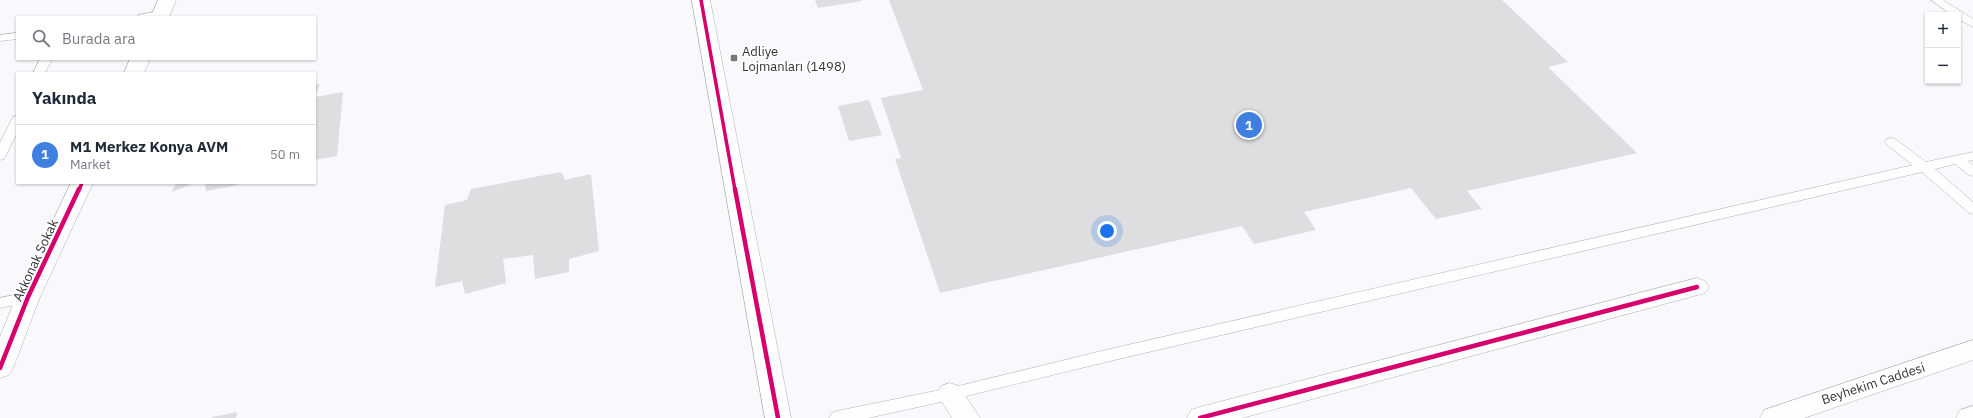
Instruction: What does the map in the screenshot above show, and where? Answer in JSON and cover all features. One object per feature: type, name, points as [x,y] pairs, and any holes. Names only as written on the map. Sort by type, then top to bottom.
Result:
[{"type":"street","points":[[700,0],[778,418]]},
{"type":"street","points":[[134,72],[140,60]]},
{"type":"street","name":"Akkonak Sokak","points":[[0,368],[28,297],[82,184]]},
{"type":"street","points":[[1200,418],[1697,287]]},
{"type":"street","name":"Beyhekim Caddesi","points":[[1773,418],[1973,350]]},
{"type":"street","points":[[950,394],[967,418]]},
{"type":"lane","points":[[1936,0],[1973,24]]},
{"type":"lane","points":[[145,16],[163,10]]},
{"type":"lane","points":[[0,38],[16,36]]},
{"type":"lane","points":[[40,72],[46,60]]},
{"type":"lane","points":[[0,156],[16,122]]},
{"type":"lane","points":[[1891,142],[1924,167],[1973,209]]},
{"type":"lane","points":[[837,418],[950,394],[1125,351],[1973,156]]},
{"type":"lane","points":[[1958,160],[1973,172]]},
{"type":"lane","points":[[0,303],[28,297]]},
{"type":"building","points":[[815,0],[862,0],[862,1],[818,8]]},
{"type":"building","points":[[889,0],[1502,0],[1568,62],[1548,67],[1637,153],[1467,191],[1482,209],[1436,219],[1411,188],[1304,212],[1316,230],[1254,244],[1242,226],[940,293],[895,159],[901,158],[881,98],[923,90]]},
{"type":"building","points":[[320,84],[316,94],[316,85]]},
{"type":"building","points":[[343,92],[337,156],[316,160],[316,97]]},
{"type":"building","points":[[869,100],[882,135],[849,141],[838,106]]},
{"type":"building","points":[[561,172],[565,180],[591,174],[599,251],[569,259],[569,272],[535,279],[533,255],[503,259],[506,283],[465,294],[462,281],[435,287],[445,205],[467,200],[471,189]]},
{"type":"building","points":[[176,184],[192,184],[172,192]]},
{"type":"building","points":[[205,184],[238,184],[238,185],[206,191]]},
{"type":"building","points":[[237,412],[236,418],[212,418],[212,417]]},
{"type":"cycle path","points":[[701,0],[760,327],[778,418]]},
{"type":"cycle path","points":[[0,368],[28,297],[82,184]]},
{"type":"cycle path","points":[[1200,418],[1697,287]]},
{"type":"place","name":"Adliye Lojmanları (1498)","points":[[734,58]]},
{"type":"place","name":"M1 Merkez Konya AVM","points":[[1249,125]]}]
